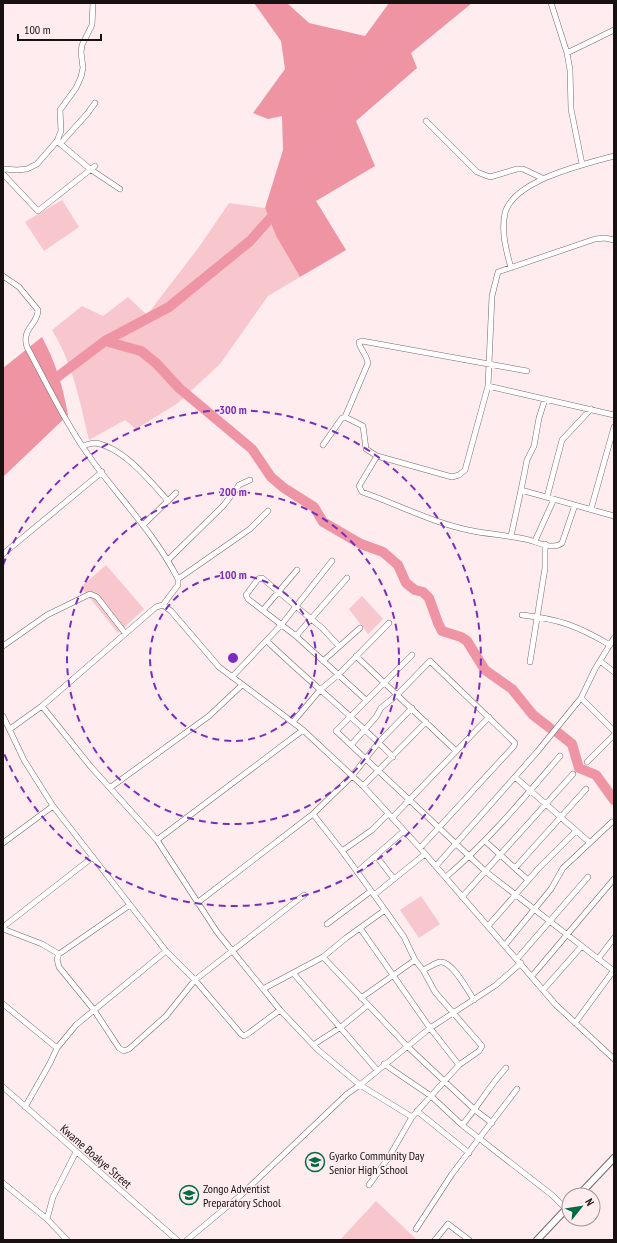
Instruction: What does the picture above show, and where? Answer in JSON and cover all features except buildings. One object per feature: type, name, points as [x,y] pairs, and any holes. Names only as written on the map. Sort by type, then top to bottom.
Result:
[{"type":"street","points":[[58,142],[61,131],[60,110],[76,88],[81,76],[83,68],[81,52],[82,45],[92,24],[93,3]]},
{"type":"street","points":[[551,3],[567,53],[570,70],[571,109],[582,164]]},
{"type":"street","points":[[567,53],[614,30]]},
{"type":"street","points":[[3,169],[27,169],[37,164],[88,114],[95,103]]},
{"type":"street","points":[[426,121],[477,172],[490,177],[517,169],[523,169],[542,178]]},
{"type":"street","points":[[58,142],[120,189]]},
{"type":"street","points":[[511,268],[504,240],[505,212],[510,204],[522,191],[542,178],[582,164],[614,156]]},
{"type":"street","points":[[3,174],[38,211],[92,168]]},
{"type":"street","points":[[345,417],[362,426],[366,449],[377,456],[452,477],[459,475],[465,470],[488,386],[492,296],[498,272],[595,239],[614,240]]},
{"type":"street","points":[[3,276],[19,287],[38,310],[36,319],[26,332],[27,347],[82,446],[143,525],[168,560],[178,579],[178,585],[163,605],[156,607],[42,706],[10,729]]},
{"type":"street","points":[[323,445],[342,418],[345,417],[368,363],[368,359],[359,342],[362,341],[489,366],[527,371]]},
{"type":"street","points":[[488,386],[614,415]]},
{"type":"street","points":[[511,536],[527,460],[534,446],[539,418],[545,399]]},
{"type":"street","points":[[547,497],[562,440],[591,409]]},
{"type":"street","points":[[591,509],[614,427]]},
{"type":"street","points":[[82,446],[93,443],[108,447],[138,468],[168,501]]},
{"type":"street","points":[[377,456],[359,486],[362,492],[468,530],[511,536],[558,546],[562,543],[575,505]]},
{"type":"street","points":[[3,554],[102,472]]},
{"type":"street","points":[[168,560],[224,505],[239,485],[250,480]]},
{"type":"street","points":[[521,490],[614,516]]},
{"type":"street","points":[[143,525],[176,493]]},
{"type":"street","points":[[535,541],[554,499]]},
{"type":"street","points":[[178,579],[250,529],[268,511]]},
{"type":"street","points":[[530,662],[545,568],[545,544]]},
{"type":"street","points":[[232,677],[296,608],[332,561]]},
{"type":"street","points":[[264,610],[297,570]]},
{"type":"street","points":[[339,646],[260,578],[246,595],[248,599],[296,636],[366,700]]},
{"type":"street","points":[[296,636],[347,578]]},
{"type":"street","points":[[3,646],[47,615],[90,594],[97,597],[125,633]]},
{"type":"street","points":[[163,605],[171,611],[219,666],[303,730],[363,786],[446,877],[543,990],[575,1023],[614,1059]]},
{"type":"street","points":[[522,615],[538,616],[564,622],[584,629],[610,645]]},
{"type":"street","points":[[292,722],[320,690],[338,675],[389,623]]},
{"type":"street","points":[[322,661],[360,628]]},
{"type":"street","points":[[436,866],[537,752],[581,698],[614,638]]},
{"type":"street","points":[[267,641],[364,728],[393,757]]},
{"type":"street","points":[[412,655],[336,731],[485,871],[581,947],[614,971],[575,1023]]},
{"type":"street","points":[[356,656],[398,694],[456,751]]},
{"type":"street","points":[[351,745],[364,728],[376,717],[385,704],[398,694],[428,662],[432,661],[516,745],[420,848]]},
{"type":"street","points":[[600,661],[614,672]]},
{"type":"street","points":[[111,787],[208,716],[242,685]]},
{"type":"street","points":[[581,698],[614,731]]},
{"type":"street","points":[[42,706],[91,767],[111,787],[157,840],[217,932],[280,1010],[314,1045],[360,1085],[412,1117]]},
{"type":"street","points":[[197,903],[313,814],[352,776],[379,742],[412,708]]},
{"type":"street","points":[[3,716],[24,760],[53,806],[166,951],[196,980],[244,1036],[280,1010]]},
{"type":"street","points":[[392,818],[489,717]]},
{"type":"street","points":[[363,786],[426,722]]},
{"type":"street","points":[[157,840],[303,730]]},
{"type":"street","points":[[587,762],[614,735]]},
{"type":"street","points":[[446,877],[485,841],[560,756]]},
{"type":"street","points":[[462,897],[573,774]]},
{"type":"street","points":[[515,776],[589,842]]},
{"type":"street","points":[[515,868],[586,789]]},
{"type":"street","points":[[3,843],[53,806]]},
{"type":"street","points":[[313,814],[342,851],[404,937],[415,960],[423,970],[435,992],[482,1046],[479,1051],[459,1065],[412,1117],[389,1157],[369,1185]]},
{"type":"street","points":[[342,851],[372,830],[388,814]]},
{"type":"street","points":[[505,944],[551,889],[563,868],[612,822]]},
{"type":"street","points":[[357,872],[404,831]]},
{"type":"street","points":[[488,926],[528,880],[576,831]]},
{"type":"street","points":[[485,841],[528,880]]},
{"type":"street","points":[[328,924],[394,879],[425,854]]},
{"type":"street","points":[[376,856],[394,879]]},
{"type":"street","points":[[59,954],[42,944],[3,928],[93,857]]},
{"type":"street","points":[[187,1240],[241,1195],[343,1097],[453,1011],[474,1000],[496,985],[519,961],[588,877]]},
{"type":"street","points":[[532,976],[614,880]]},
{"type":"street","points":[[130,904],[59,954],[57,959],[59,967],[94,1010],[119,1048],[124,1051],[129,1049],[166,1016],[196,980],[234,952],[304,895]]},
{"type":"street","points":[[263,989],[323,958],[385,910]]},
{"type":"street","points":[[360,928],[430,1028],[459,1065]]},
{"type":"street","points":[[598,959],[614,938]]},
{"type":"street","points":[[543,990],[581,947]]},
{"type":"street","points":[[25,1107],[47,1070],[57,1048],[76,1025],[166,951]]},
{"type":"street","points":[[323,958],[407,1046],[475,1110],[492,1123]]},
{"type":"street","points":[[361,998],[415,960]]},
{"type":"street","points":[[423,970],[440,962],[448,963],[453,967],[474,1000]]},
{"type":"street","points":[[294,974],[377,1070]]},
{"type":"street","points":[[3,1004],[57,1048]]},
{"type":"street","points":[[314,1045],[368,1005]]},
{"type":"street","points":[[384,1064],[431,1096],[462,1125],[561,1202]]},
{"type":"street","points":[[462,1125],[475,1110],[491,1084],[506,1068]]},
{"type":"street","name":"Kwame Boakye Street","points":[[3,1087],[177,1240]]},
{"type":"street","points":[[416,1229],[479,1138],[492,1123],[517,1088]]},
{"type":"street","points":[[3,1096],[8,1091]]},
{"type":"street","points":[[417,1111],[469,1153]]},
{"type":"street","points":[[47,1219],[53,1197],[76,1152]]},
{"type":"street","points":[[587,1187],[613,1161]]},
{"type":"street","points":[[3,1184],[47,1219],[67,1240]]},
{"type":"street","points":[[537,1240],[561,1214]]},
{"type":"street","points":[[435,1240],[448,1224],[469,1240]]},
{"type":"shaded area","points":[[254,3],[287,3],[309,23],[365,36],[389,3],[472,3],[411,53],[417,68],[356,121],[375,166],[316,201],[346,250],[300,277],[276,236],[265,208],[283,150],[282,116],[268,119],[253,113],[285,69],[281,41]]},
{"type":"shaded area","points":[[62,200],[79,227],[44,251],[25,222]]},
{"type":"shaded area","points":[[229,203],[265,208],[276,236],[300,277],[268,296],[220,364],[178,403],[136,429],[125,420],[89,440],[71,370],[52,330],[82,306],[103,316],[128,297],[147,315],[199,247]]},
{"type":"shaded area","points":[[42,337],[58,375],[68,415],[3,477],[3,368]]},
{"type":"shaded area","points":[[106,565],[144,609],[118,633],[81,587]]},
{"type":"shaded area","points":[[362,596],[383,619],[368,634],[349,609]]},
{"type":"shaded area","points":[[421,896],[440,924],[419,938],[400,910]]},
{"type":"shaded area","points":[[376,1201],[417,1240],[340,1240]]},
{"type":"waterway","points":[[3,418],[105,341],[169,307],[250,241],[293,193],[340,106],[426,3]]},
{"type":"waterway","points":[[105,341],[141,351],[157,364],[179,388],[252,449],[271,477],[284,488],[314,507],[323,522],[361,544],[383,552],[398,565],[406,583],[415,590],[423,592],[429,598],[442,631],[461,637],[467,641],[485,670],[512,689],[533,715],[550,728]]},
{"type":"waterway","points":[[557,732],[572,744],[579,768],[596,775],[614,800]]},
{"type":"place","name":"Gyarko Community Day Senior High School","points":[[315,1162]]},
{"type":"place","name":"Zongo Adventist Preparatory School","points":[[189,1195]]}]
